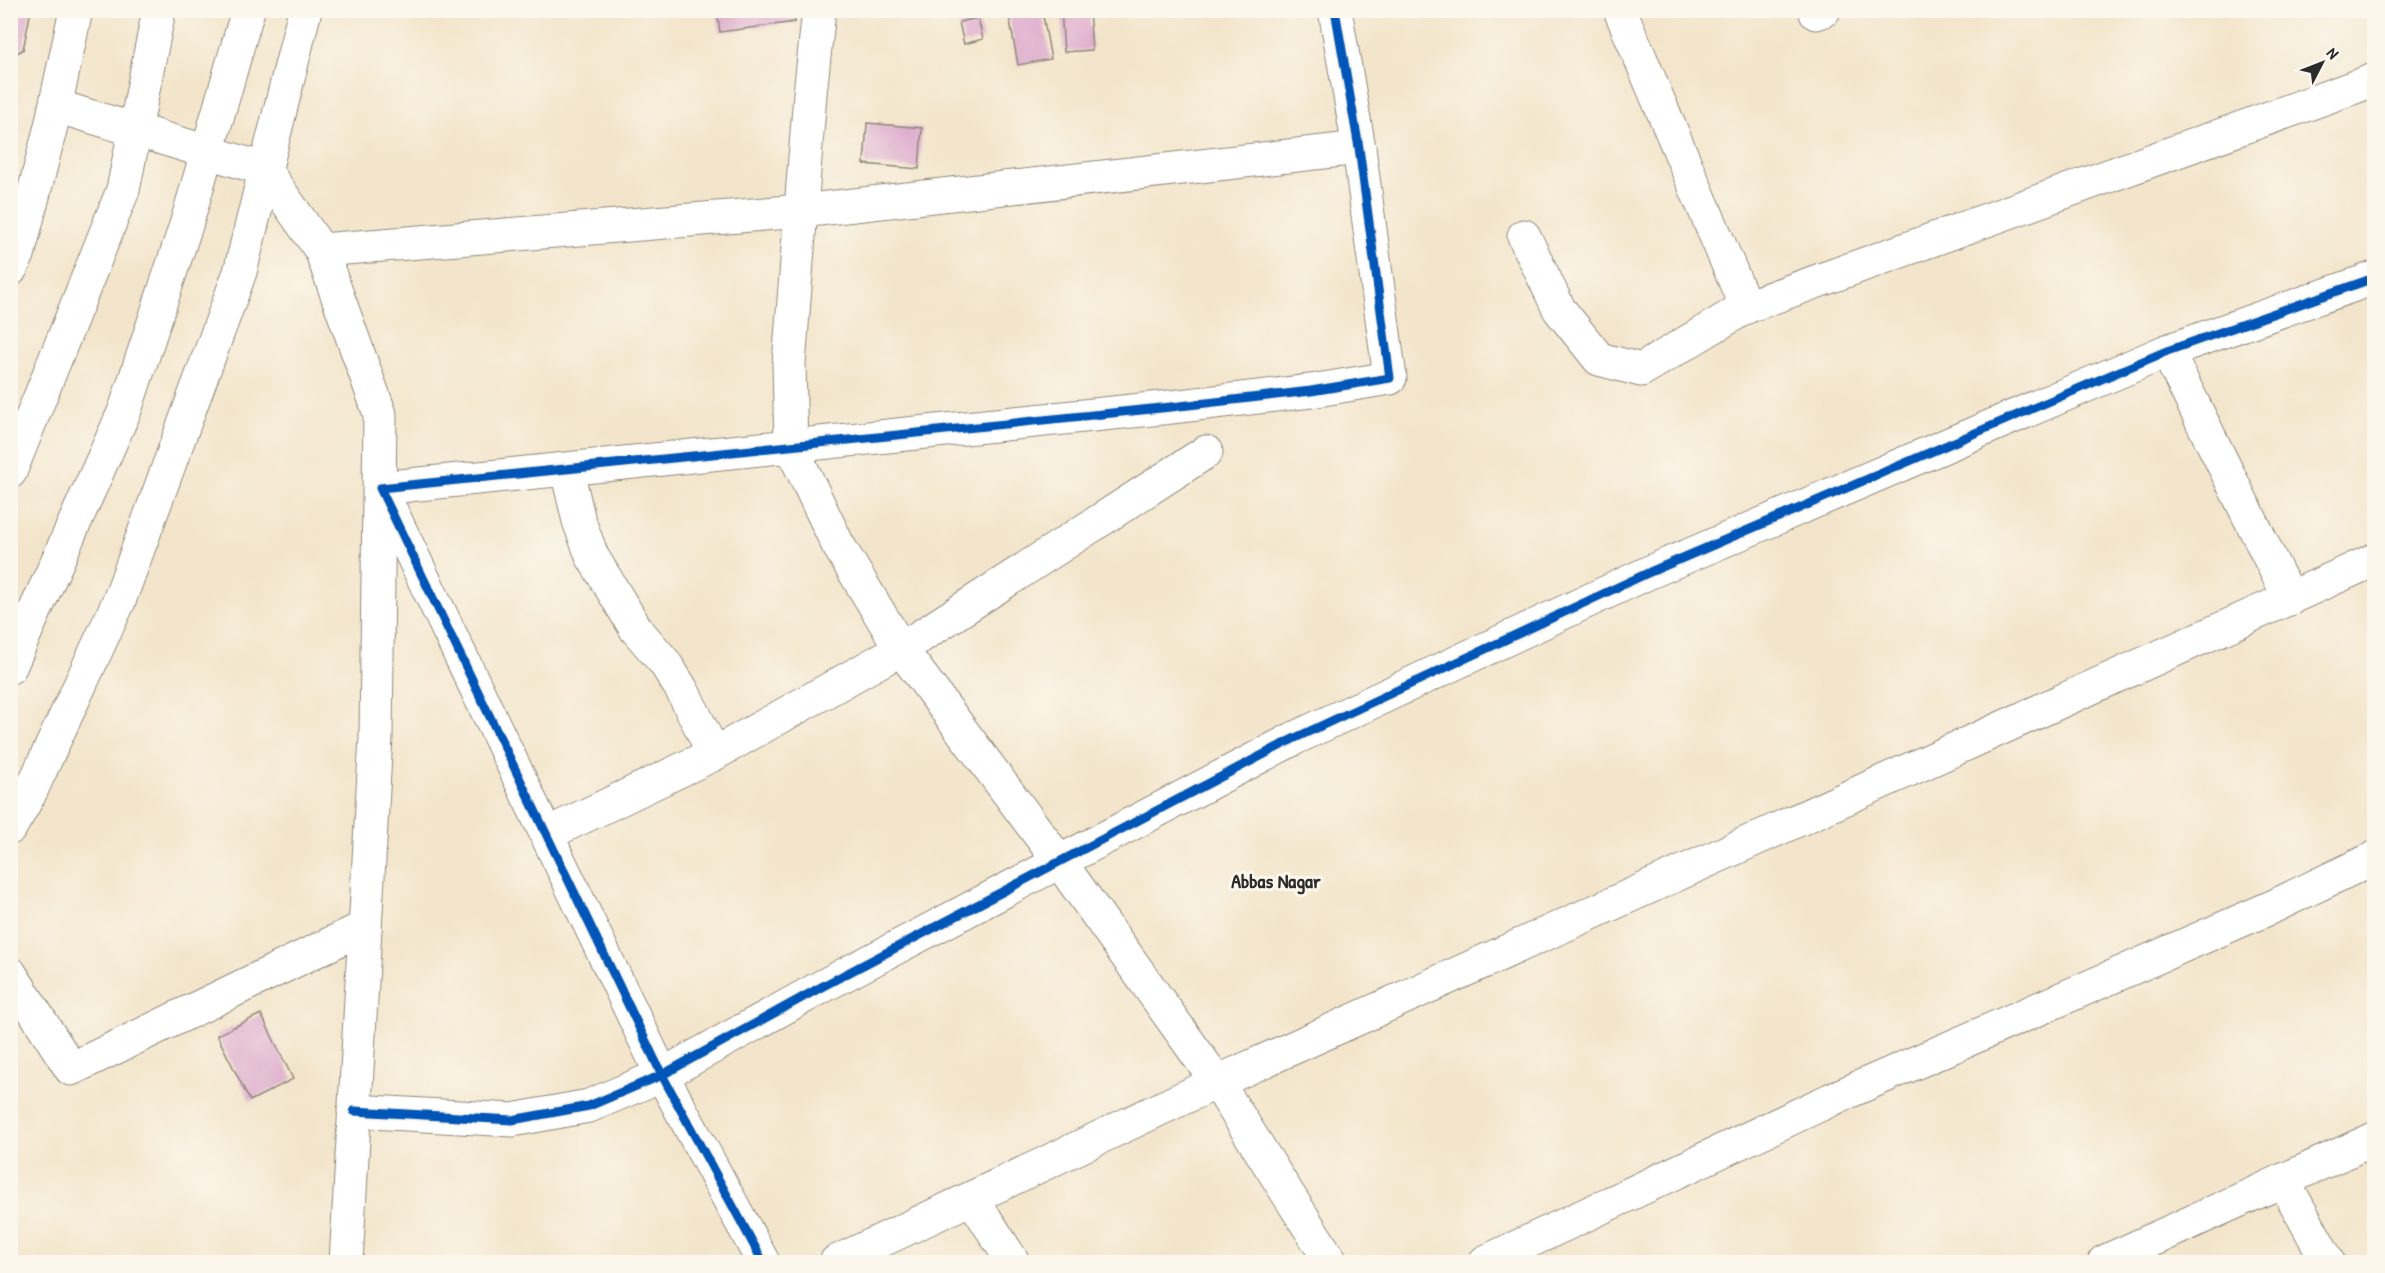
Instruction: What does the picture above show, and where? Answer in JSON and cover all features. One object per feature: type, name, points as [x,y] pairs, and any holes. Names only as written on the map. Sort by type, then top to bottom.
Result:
[{"type":"main road","points":[[10,270],[18,255],[56,106],[76,10]]},
{"type":"main road","points":[[10,472],[123,190],[159,10]]},
{"type":"main road","points":[[10,667],[125,410],[207,152],[248,10]]},
{"type":"main road","points":[[10,828],[30,795],[120,601],[240,272],[305,10]]},
{"type":"main road","points":[[819,10],[789,364],[791,446],[837,543],[901,650],[1059,861],[1217,1082],[1331,1263]]},
{"type":"main road","points":[[380,488],[1171,407],[1311,391],[1390,378],[1359,148],[1335,10]]},
{"type":"main road","points":[[1620,10],[1746,307]]},
{"type":"main road","points":[[1524,236],[1559,309],[1599,359],[1641,370],[1746,307],[2374,80]]},
{"type":"main road","points":[[56,106],[264,169],[321,250],[380,414],[376,737],[346,1263]]},
{"type":"main road","points":[[321,250],[801,211],[1359,148]]},
{"type":"main road","points":[[354,1111],[512,1120],[589,1106],[662,1075],[1059,861],[1293,739],[1650,572],[2167,351],[2374,278]]},
{"type":"main road","points":[[2167,351],[2290,599]]},
{"type":"main road","points":[[548,834],[714,754],[901,650],[1206,452]]},
{"type":"main road","points":[[567,470],[579,521],[592,556],[636,629],[682,690],[714,754]]},
{"type":"main road","points":[[380,488],[662,1075],[762,1263]]},
{"type":"main road","points":[[836,1263],[1217,1082],[2374,560]]},
{"type":"main road","points":[[1485,1263],[1830,1100],[2272,907],[2374,858]]},
{"type":"main road","points":[[10,973],[71,1069],[365,927]]},
{"type":"main road","points":[[2104,1263],[2374,1139]]},
{"type":"main road","points":[[2283,1180],[2328,1263]]},
{"type":"main road","points":[[972,1198],[1013,1263]]},
{"type":"building","points":[[10,10],[31,10],[23,50],[10,56]]},
{"type":"building","points":[[717,10],[793,10],[795,22],[720,32]]},
{"type":"building","points":[[1008,10],[1042,10],[1051,59],[1018,65]]},
{"type":"building","points":[[1061,10],[1089,10],[1092,50],[1064,52]]},
{"type":"building","points":[[978,18],[983,39],[964,44],[959,22]]},
{"type":"building","points":[[867,123],[922,128],[919,169],[864,164]]},
{"type":"building","points":[[261,1014],[293,1079],[250,1101],[217,1035]]},
{"type":"cycle path","points":[[763,1262],[662,1075],[380,488],[1171,407],[1311,391],[1390,378],[1359,148],[1335,10]]},
{"type":"cycle path","points":[[354,1111],[512,1120],[589,1106],[662,1075],[825,985],[1293,739],[1650,572],[2167,351],[2374,278]]},
{"type":"district","name":"Abbas Nagar","points":[[1276,880]]}]
